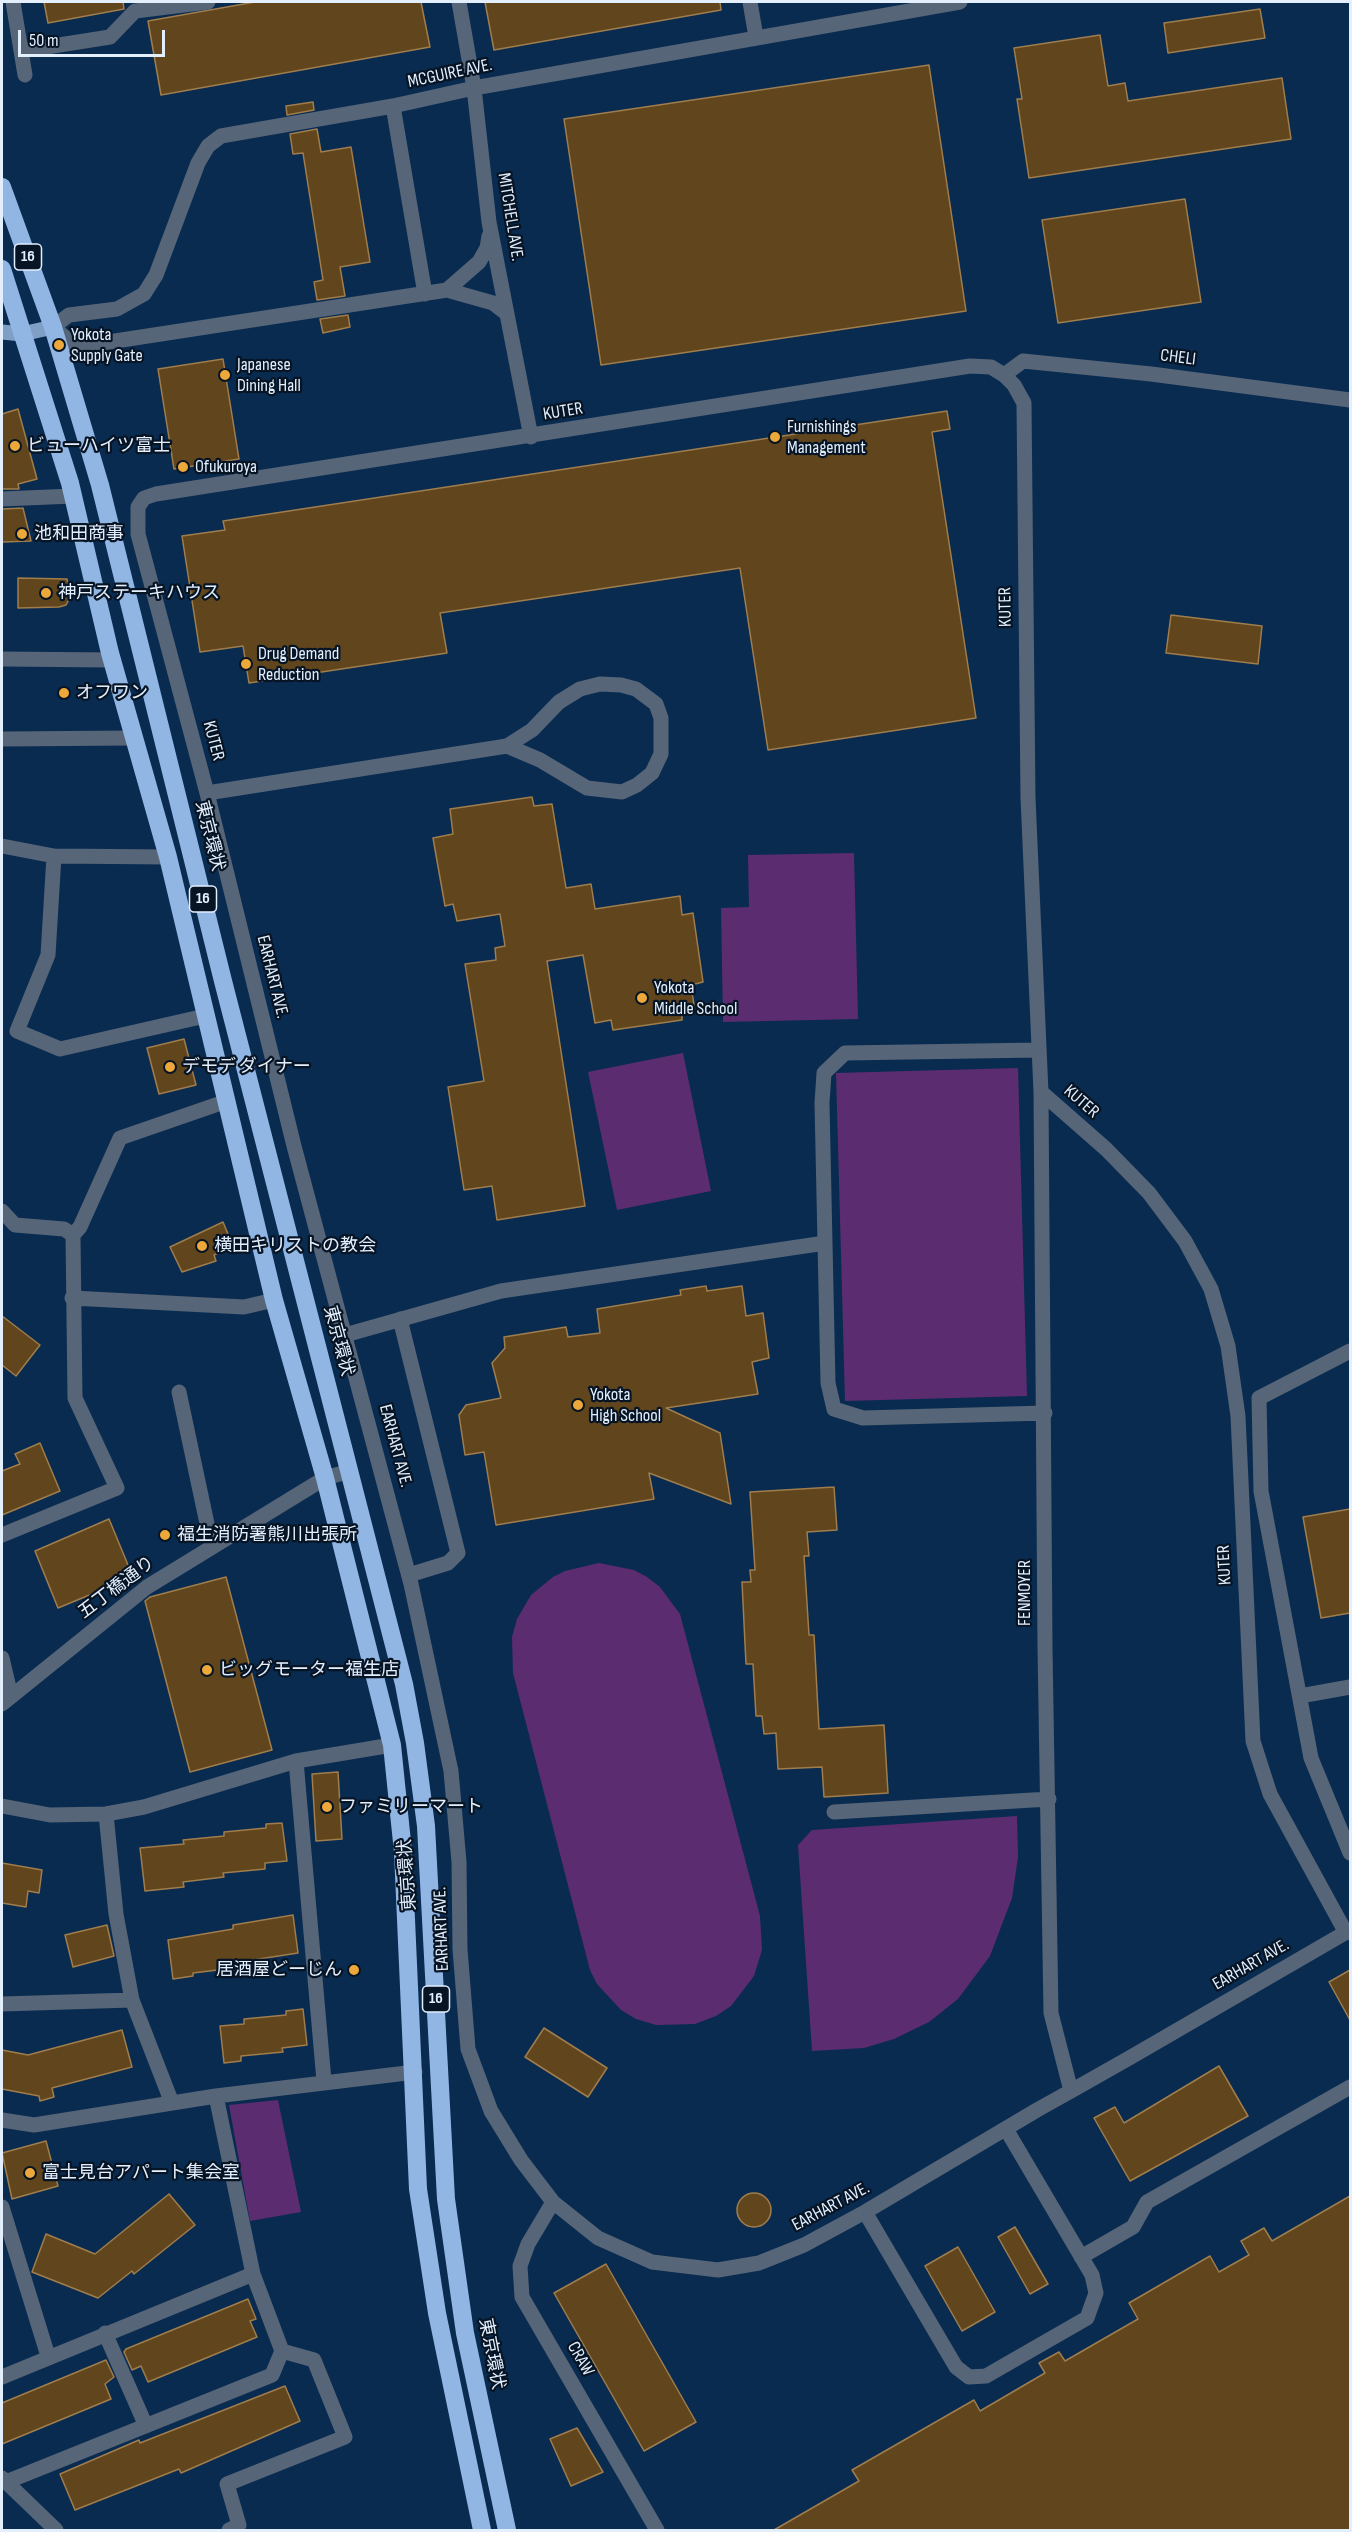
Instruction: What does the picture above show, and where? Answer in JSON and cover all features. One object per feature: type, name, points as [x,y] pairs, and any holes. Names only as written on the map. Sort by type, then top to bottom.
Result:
[{"type":"highway","name":"東京環状","points":[[2,187],[53,327],[100,485],[223,981],[404,1684],[420,1775],[431,1905],[446,2199],[465,2332],[507,2530]]},
{"type":"highway","name":"東京環状","points":[[2,268],[73,496],[112,660],[168,856],[274,1300],[325,1478],[392,1745],[403,1852],[418,2189],[439,2324],[482,2530]]},
{"type":"main road","points":[[2,332],[22,334],[53,327]]},
{"type":"street","points":[[13,2],[25,75]]},
{"type":"street","points":[[21,51],[110,37],[135,6],[208,2]]},
{"type":"street","name":"MITCHELL AVE.","points":[[459,2],[474,88],[490,230],[531,437]]},
{"type":"street","points":[[750,2],[756,37]]},
{"type":"street","name":"MCGUIRE AVE.","points":[[53,327],[69,315],[117,309],[144,294],[156,275],[198,163],[208,146],[220,136],[393,106],[474,88],[756,37],[908,6],[960,2]]},
{"type":"street","points":[[393,106],[425,294]]},
{"type":"street","points":[[447,290],[479,262],[487,249],[490,230]]},
{"type":"street","points":[[53,327],[76,347],[447,290],[494,303],[506,314]]},
{"type":"street","name":"CHELI","points":[[1004,375],[1023,361],[1151,374],[1350,399]]},
{"type":"street","name":"KUTER","points":[[207,794],[138,534],[138,507],[144,498],[156,494],[531,437],[970,366],[991,368],[1004,375],[1014,385],[1024,403],[1028,798],[1041,1092],[1106,1149],[1149,1193],[1185,1241],[1211,1289],[1228,1346],[1238,1416],[1253,1742],[1270,1794],[1348,1931]]},
{"type":"street","points":[[2,499],[73,496]]},
{"type":"street","points":[[2,659],[112,660]]},
{"type":"street","points":[[207,794],[507,746],[532,730],[559,702],[580,690],[600,684],[636,688],[656,704],[661,718],[662,754],[652,773],[637,785],[622,792],[587,788],[540,760],[507,746]]},
{"type":"street","points":[[2,739],[134,738]]},
{"type":"street","name":"EARHART AVE.","points":[[207,794],[294,1146],[409,1575],[451,1771],[459,1862],[460,1949],[468,2049],[491,2111],[521,2160],[553,2202],[598,2238],[652,2262],[718,2270],[759,2263],[804,2245],[865,2212],[1348,1931]]},
{"type":"street","points":[[2,846],[54,856],[168,856]]},
{"type":"street","points":[[54,856],[48,955],[17,1031],[60,1049],[205,1016]]},
{"type":"street","points":[[1039,1050],[845,1053],[824,1073],[825,1243],[828,1383],[834,1409],[863,1418],[1045,1413]]},
{"type":"street","name":"FENMOYER","points":[[1041,1092],[1045,1647],[1051,2013],[1071,2091]]},
{"type":"street","points":[[2,1535],[117,1488],[75,1398],[73,1235],[80,1227],[120,1138],[227,1101]]},
{"type":"street","points":[[2,1211],[15,1225],[64,1229],[73,1235]]},
{"type":"street","points":[[345,1335],[501,1291],[825,1243]]},
{"type":"street","points":[[72,1298],[244,1307],[274,1300]]},
{"type":"street","points":[[400,1319],[458,1553],[448,1563],[409,1575]]},
{"type":"street","points":[[1350,1351],[1259,1398],[1261,1491],[1311,1758],[1350,1853]]},
{"type":"street","points":[[179,1392],[212,1547]]},
{"type":"street","name":"五丁橋通り","points":[[6,1700],[147,1587],[325,1478],[350,1471]]},
{"type":"street","points":[[2,1658],[6,1700]]},
{"type":"street","points":[[1300,1696],[1350,1687]]},
{"type":"street","points":[[2,1806],[50,1815],[106,1814],[144,1807],[296,1761],[392,1745]]},
{"type":"street","points":[[296,1761],[324,2081]]},
{"type":"street","points":[[834,1812],[1049,1799]]},
{"type":"street","points":[[106,1814],[116,1914],[132,2000],[172,2103]]},
{"type":"street","points":[[2,2004],[132,2000]]},
{"type":"street","points":[[2,2120],[34,2125],[216,2096],[324,2081],[414,2072]]},
{"type":"street","points":[[1081,2257],[1133,2227],[1148,2202],[1350,2087]]},
{"type":"street","points":[[56,2530],[4,2480],[273,2375],[282,2351],[253,2274],[216,2096]]},
{"type":"street","points":[[865,2212],[956,2367],[969,2377],[986,2376],[1087,2318],[1096,2293],[1092,2275],[1006,2129]]},
{"type":"street","name":"CRAW","points":[[553,2202],[528,2244],[520,2266],[522,2297],[657,2530]]},
{"type":"street","points":[[2,2207],[48,2356]]},
{"type":"street","points":[[2,2378],[48,2356],[253,2274]]},
{"type":"street","points":[[105,2333],[146,2426]]},
{"type":"street","points":[[229,2530],[238,2525],[227,2484],[345,2437],[314,2360],[282,2351]]},
{"type":"shaded area","points":[[854,853],[858,1019],[723,1022],[721,908],[749,907],[748,855]]},
{"type":"shaded area","points":[[683,1053],[711,1191],[617,1210],[588,1072]]},
{"type":"shaded area","points":[[1018,1068],[1027,1396],[845,1401],[836,1073]]},
{"type":"shaded area","points":[[599,1563],[634,1570],[647,1577],[660,1587],[680,1614],[760,1916],[762,1950],[754,1976],[731,2006],[716,2016],[695,2024],[656,2025],[636,2019],[621,2010],[597,1984],[590,1970],[513,1673],[512,1637],[517,1619],[531,1595],[553,1577],[565,1571]]},
{"type":"shaded area","points":[[1017,1816],[1018,1857],[1012,1898],[990,1956],[958,1999],[929,2022],[894,2039],[864,2048],[812,2051],[798,1845],[812,1830]]},
{"type":"shaded area","points":[[278,2100],[301,2212],[250,2221],[229,2105]]},
{"type":"building","points":[[44,2],[123,2],[124,9],[48,23]]},
{"type":"building","points":[[255,2],[421,2],[430,47],[161,95],[148,21]]},
{"type":"building","points":[[485,2],[720,2],[721,10],[494,50]]},
{"type":"building","points":[[1260,9],[1265,38],[1168,53],[1164,23]]},
{"type":"building","points":[[1100,35],[1108,86],[1125,83],[1128,101],[1282,78],[1291,139],[1029,178],[1017,99],[1022,99],[1014,48]]},
{"type":"building","points":[[929,65],[966,311],[601,365],[564,119]]},
{"type":"building","points":[[313,102],[314,110],[287,115],[286,106]]},
{"type":"building","points":[[317,129],[321,152],[351,147],[370,262],[340,267],[345,296],[317,300],[314,282],[323,280],[303,153],[293,154],[290,134]]},
{"type":"building","points":[[1185,199],[1201,302],[1058,323],[1042,220]]},
{"type":"building","points":[[348,315],[350,327],[323,333],[320,319]]},
{"type":"building","points":[[223,359],[239,459],[174,469],[158,369]]},
{"type":"building","name":"ビューハイツ富士","points":[[18,409],[37,479],[18,484],[19,489],[2,489],[2,414]]},
{"type":"building","points":[[947,411],[950,429],[932,432],[976,718],[768,750],[740,568],[440,613],[447,653],[249,683],[243,646],[200,652],[182,536],[225,530],[223,521]]},
{"type":"building","points":[[23,508],[31,541],[2,542],[2,509]]},
{"type":"building","points":[[18,578],[67,579],[71,596],[66,605],[59,607],[18,608]]},
{"type":"building","points":[[1171,615],[1262,626],[1258,664],[1166,653]]},
{"type":"building","name":"Yokota Middle School","points":[[532,797],[534,806],[552,804],[566,888],[591,884],[595,909],[680,896],[682,915],[693,913],[703,982],[691,985],[695,1012],[682,1013],[682,1020],[613,1030],[611,1020],[595,1023],[583,955],[547,961],[585,1206],[497,1220],[492,1186],[464,1190],[448,1087],[484,1081],[465,964],[496,960],[495,948],[505,946],[500,914],[457,921],[453,904],[445,906],[433,838],[453,834],[450,809]]},
{"type":"building","points":[[184,1039],[196,1085],[159,1094],[147,1048]]},
{"type":"building","name":"横田キリストの教会","points":[[223,1222],[233,1246],[214,1255],[216,1261],[182,1272],[170,1247]]},
{"type":"building","name":"Yokota High School","points":[[706,1286],[707,1291],[742,1286],[746,1316],[763,1313],[769,1358],[752,1362],[758,1394],[666,1408],[720,1433],[731,1504],[649,1473],[654,1499],[496,1525],[484,1452],[465,1455],[459,1415],[466,1405],[501,1398],[492,1363],[505,1348],[504,1337],[566,1327],[568,1337],[600,1333],[597,1309],[681,1295],[680,1290]]},
{"type":"building","points":[[2,1316],[40,1345],[16,1376],[2,1365]]},
{"type":"building","points":[[40,1443],[60,1491],[2,1515],[2,1471],[20,1464],[15,1454]]},
{"type":"building","points":[[834,1487],[837,1530],[807,1532],[809,1556],[804,1556],[809,1635],[814,1635],[819,1729],[884,1725],[888,1793],[824,1797],[822,1767],[778,1769],[776,1733],[764,1734],[762,1716],[756,1716],[753,1664],[746,1664],[742,1582],[751,1582],[750,1570],[755,1570],[750,1492]]},
{"type":"building","points":[[1350,1509],[1350,1613],[1321,1618],[1303,1517]]},
{"type":"building","points":[[109,1519],[133,1577],[58,1608],[35,1551]]},
{"type":"building","points":[[226,1577],[272,1750],[190,1772],[145,1601],[150,1597]]},
{"type":"building","name":"ファミリーマート","points":[[338,1772],[342,1839],[316,1841],[312,1774]]},
{"type":"building","points":[[282,1823],[287,1861],[265,1863],[265,1869],[223,1873],[224,1877],[183,1882],[184,1887],[145,1891],[140,1848],[184,1844],[183,1840],[224,1836],[224,1832],[266,1828],[266,1824]]},
{"type":"building","points":[[2,1863],[42,1870],[39,1893],[28,1891],[26,1907],[2,1903]]},
{"type":"building","points":[[293,1915],[298,1953],[233,1963],[234,1968],[193,1973],[193,1976],[173,1979],[168,1940],[233,1929],[233,1925]]},
{"type":"building","points":[[107,1925],[114,1956],[73,1967],[65,1935]]},
{"type":"building","points":[[1350,1970],[1350,2020],[1329,1982]]},
{"type":"building","points":[[303,2009],[307,2045],[282,2048],[283,2052],[241,2056],[241,2061],[224,2063],[220,2026],[244,2024],[244,2019],[286,2015],[286,2011]]},
{"type":"building","points":[[544,2028],[607,2068],[588,2097],[525,2057]]},
{"type":"building","points":[[122,2030],[132,2067],[52,2088],[54,2097],[40,2101],[39,2096],[2,2089],[2,2050],[28,2055]]},
{"type":"building","points":[[1219,2066],[1248,2116],[1130,2181],[1094,2118],[1115,2107],[1124,2123]]},
{"type":"building","name":"富士見台アパート集会室","points":[[46,2141],[58,2186],[12,2199],[2,2153]]},
{"type":"building","points":[[754,2193],[766,2198],[771,2210],[766,2222],[754,2227],[742,2222],[737,2210],[742,2198]]},
{"type":"building","points":[[169,2194],[195,2225],[134,2274],[132,2271],[98,2298],[32,2272],[46,2234],[95,2254]]},
{"type":"building","points":[[1350,2196],[1350,2530],[774,2530],[859,2481],[852,2470],[974,2400],[980,2411],[1045,2373],[1039,2363],[1059,2352],[1065,2361],[1138,2319],[1129,2303],[1210,2256],[1219,2272],[1249,2255],[1241,2241],[1264,2228],[1272,2241]]},
{"type":"building","points":[[1015,2227],[1048,2284],[1030,2294],[998,2237]]},
{"type":"building","points":[[958,2247],[995,2312],[962,2331],[925,2266]]},
{"type":"building","points":[[606,2264],[696,2422],[644,2451],[554,2293]]},
{"type":"building","points":[[248,2299],[256,2319],[250,2321],[257,2337],[148,2382],[141,2366],[132,2370],[124,2352],[126,2349]]},
{"type":"building","points":[[106,2360],[114,2377],[105,2384],[111,2399],[2,2444],[2,2403]]},
{"type":"building","points":[[285,2386],[300,2421],[181,2473],[179,2469],[75,2510],[60,2474],[139,2440],[140,2443]]},
{"type":"building","points":[[577,2428],[603,2472],[571,2486],[550,2439]]},
{"type":"place","name":"Yokota Supply Gate","points":[[59,345]]},
{"type":"place","name":"Japanese Dining Hall","points":[[225,375]]},
{"type":"place","name":"Furnishings Management","points":[[775,437]]},
{"type":"place","name":"ビューハイツ富士","points":[[15,446]]},
{"type":"place","name":"Ofukuroya","points":[[183,467]]},
{"type":"place","name":"池和田商事","points":[[22,534]]},
{"type":"place","name":"神戸ステーキハウス","points":[[46,593]]},
{"type":"place","name":"Drug Demand Reduction","points":[[246,664]]},
{"type":"place","name":"オフワン","points":[[64,693]]},
{"type":"place","name":"Yokota Middle School","points":[[642,998]]},
{"type":"place","name":"デモデ ダイナー","points":[[170,1067]]},
{"type":"place","name":"横田キリストの教会","points":[[202,1246]]},
{"type":"place","name":"Yokota High School","points":[[578,1405]]},
{"type":"place","name":"福生消防署熊川出張所","points":[[165,1535]]},
{"type":"place","name":"ビッグモーター福生店","points":[[207,1670]]},
{"type":"place","name":"ファミリーマート","points":[[327,1807]]},
{"type":"place","name":"居酒屋どーじん","points":[[354,1970]]},
{"type":"place","name":"富士見台アパート集会室","points":[[30,2173]]}]
